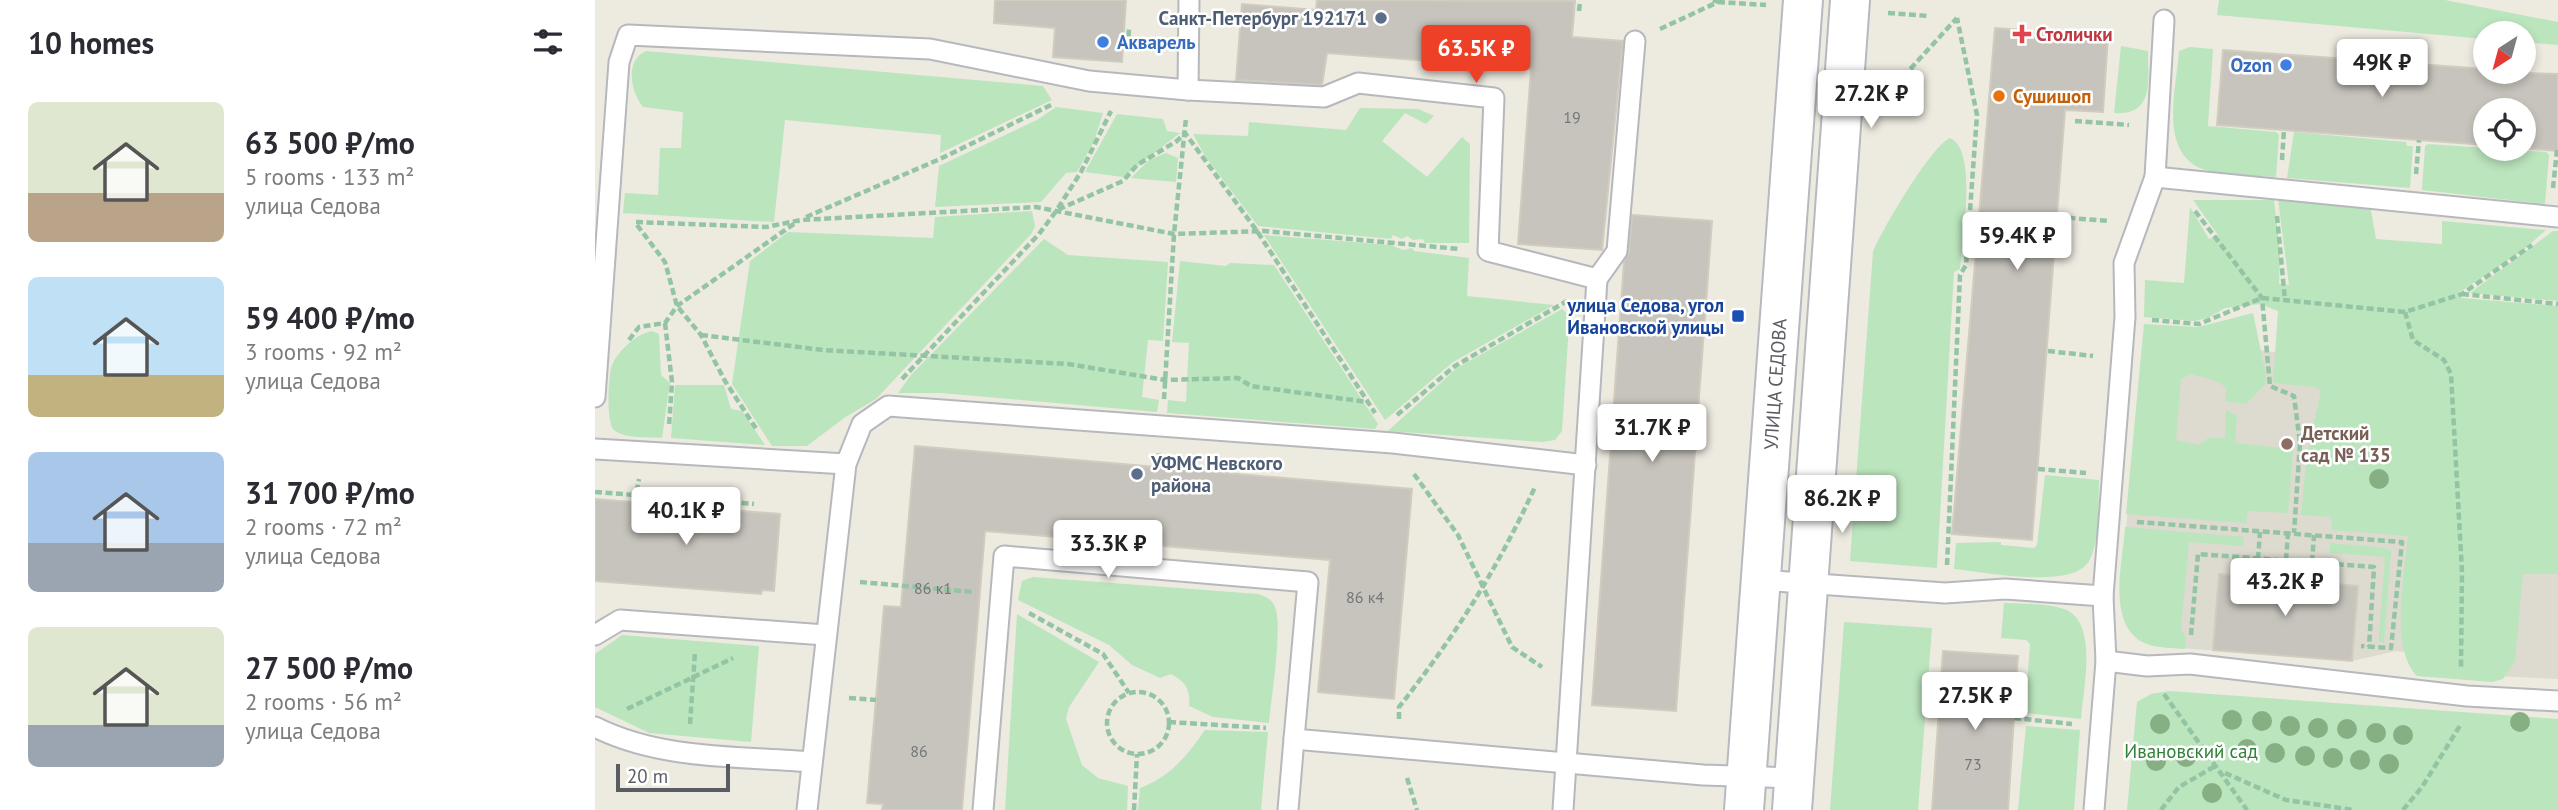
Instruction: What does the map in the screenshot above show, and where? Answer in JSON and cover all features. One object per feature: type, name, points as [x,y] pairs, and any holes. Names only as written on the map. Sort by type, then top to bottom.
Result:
[{"type":"main road","name":"УЛИЦА СЕДОВА","points":[[1745,792],[1761,580],[1788,3]]},
{"type":"main road","points":[[1793,794],[1809,585],[1865,6]]},
{"type":"lane","points":[[1188,90],[1189,0]]},
{"type":"lane","points":[[2094,810],[2106,661],[2102,596],[2125,317],[2124,263],[2155,177],[2164,20]]},
{"type":"lane","points":[[595,397],[602,210],[619,62],[628,35],[930,49],[1074,78],[1188,90],[1324,97],[1358,83],[1494,98],[1488,251],[1597,279]]},
{"type":"lane","points":[[1563,810],[1597,279],[1617,251],[1635,41]]},
{"type":"lane","points":[[2155,177],[2268,186],[2554,217]]},
{"type":"lane","points":[[807,810],[846,464],[862,424],[888,406],[1162,426],[1388,435],[1586,465]]},
{"type":"lane","points":[[595,449],[846,464]]},
{"type":"lane","points":[[983,810],[1004,556],[1308,582],[1288,810]]},
{"type":"lane","points":[[1761,580],[1945,593],[2005,589],[2102,596]]},
{"type":"lane","points":[[595,635],[620,620],[825,635]]},
{"type":"lane","points":[[2106,661],[2147,666],[2190,664],[2467,696],[2558,701]]},
{"type":"lane","points":[[595,727],[624,741],[658,750],[811,762]]},
{"type":"lane","points":[[1295,735],[1397,748],[1703,775],[1745,792],[1793,794]]},
{"type":"path","points":[[1635,41],[1715,1],[1788,3]]},
{"type":"path","points":[[1579,11],[1580,2]]},
{"type":"path","points":[[1865,6],[1928,16]]},
{"type":"path","points":[[1945,593],[1960,275],[1966,265],[1977,115],[1957,18]]},
{"type":"path","points":[[1128,47],[1129,29]]},
{"type":"path","points":[[667,452],[671,382],[665,323],[677,306],[801,220],[1053,104],[1074,78]]},
{"type":"path","points":[[888,406],[887,396],[1039,234],[1057,210],[1081,172],[1111,113],[1120,83]]},
{"type":"path","points":[[1162,426],[1174,234],[1188,90]]},
{"type":"path","points":[[2075,121],[2158,127]]},
{"type":"path","points":[[1057,210],[1123,181],[1137,165],[1185,133]]},
{"type":"path","points":[[1185,133],[1257,231],[1388,435],[1458,534],[1512,647],[1569,685]]},
{"type":"path","points":[[2125,317],[2199,324],[2262,298],[2405,312],[2462,294],[2549,230],[2554,217],[2557,150]]},
{"type":"path","points":[[2155,177],[2190,203],[2213,238],[2262,298],[2270,386],[2294,396],[2300,443],[2286,561]]},
{"type":"path","points":[[2268,186],[2274,199],[2285,300]]},
{"type":"path","points":[[778,459],[725,381],[701,335],[677,306],[665,262],[634,222],[766,227],[801,220],[1036,207],[1174,234],[1257,231],[1488,251]]},
{"type":"path","points":[[2058,217],[2138,224]]},
{"type":"path","points":[[1388,435],[1455,366],[1558,307],[1597,279]]},
{"type":"path","points":[[2462,294],[2558,303]]},
{"type":"path","points":[[2403,810],[2422,787],[2459,727],[2467,696],[2461,672],[2462,572],[2451,374],[2444,360],[2413,340],[2405,312]]},
{"type":"path","points":[[597,376],[639,327],[665,323]]},
{"type":"path","points":[[701,335],[823,350],[1068,364],[1165,380],[1238,378],[1251,386],[1368,402]]},
{"type":"path","points":[[2048,351],[2121,359]]},
{"type":"path","points":[[1159,456],[1160,466]]},
{"type":"path","points":[[1397,748],[1399,707],[1451,642],[1512,537],[1547,461]]},
{"type":"path","points":[[2038,469],[2111,475]]},
{"type":"path","points":[[635,502],[637,480]]},
{"type":"path","points":[[595,492],[754,504]]},
{"type":"path","points":[[2108,520],[2402,542],[2391,648],[2361,646]]},
{"type":"path","points":[[2258,559],[2260,531]]},
{"type":"path","points":[[2312,563],[2314,535]]},
{"type":"path","points":[[2191,630],[2198,554],[2374,566],[2369,647]]},
{"type":"path","points":[[895,585],[970,591]]},
{"type":"path","points":[[1001,594],[1017,607],[1103,654],[1129,693]]},
{"type":"path","points":[[688,753],[697,626]]},
{"type":"path","points":[[619,713],[786,632]]},
{"type":"path","points":[[2147,666],[2162,692],[2223,773],[2247,810]]},
{"type":"path","points":[[1143,692],[1153,696],[1166,710],[1169,722],[1164,739],[1157,747],[1137,754],[1118,747],[1107,729],[1110,708],[1129,693],[1143,692]]},
{"type":"path","points":[[2014,718],[2081,724],[2102,693]]},
{"type":"path","points":[[1169,722],[1295,735]]},
{"type":"path","points":[[1133,810],[1137,754]]},
{"type":"path","points":[[2161,810],[2179,787],[2217,765]]},
{"type":"path","points":[[2223,773],[2286,800],[2354,810]]},
{"type":"shaded area","name":"Детский сад № 135","points":[[2143,336],[2447,373],[2425,654],[2396,651],[2352,661],[2153,646],[2138,640],[2127,627],[2120,598]]},
{"type":"shaded area","points":[[2558,418],[2558,679],[2473,675]]},
{"type":"green space","points":[[2219,0],[2445,0],[2558,22],[2558,45],[2536,43],[2536,21],[2473,21],[2473,38],[2217,15]]},
{"type":"green space","points":[[2121,46],[2148,51],[2148,84],[2143,102],[2137,109],[2114,113]]},
{"type":"green space","points":[[2190,47],[2213,49],[2208,126],[2276,132],[2279,135],[2276,177],[2231,175],[2205,170],[2190,162],[2180,150],[2175,135],[2174,100],[2179,51]]},
{"type":"green space","points":[[646,51],[1043,86],[1052,100],[940,153],[941,135],[785,120],[774,222],[623,213],[625,193],[658,195],[660,148],[681,148],[683,112],[643,107],[635,93],[632,69],[639,56]]},
{"type":"green space","points":[[1056,107],[1103,113],[1094,141],[1077,172],[1066,173],[1041,202],[935,207],[939,166],[1037,120]]},
{"type":"green space","points":[[1360,108],[1418,109],[1434,116],[1426,124],[1405,113],[1382,141],[1427,177],[1462,137],[1470,144],[1469,243],[1425,243],[1423,239],[1413,240],[1407,236],[1402,239],[1393,235],[1391,239],[1258,226],[1205,156],[1193,134],[1248,136],[1249,122],[1346,130]]},
{"type":"green space","points":[[1117,114],[1163,119],[1167,131],[1180,133],[1123,177],[1085,172]]},
{"type":"green space","points":[[2294,132],[2406,142],[2407,146],[2413,146],[2410,188],[2287,178]]},
{"type":"green space","points":[[1950,138],[1959,146],[1964,159],[1966,197],[1960,269],[1954,272],[1937,568],[1850,561],[1873,252],[1920,172],[1931,156]]},
{"type":"green space","points":[[2425,146],[2473,147],[2473,161],[2536,161],[2536,151],[2546,152],[2549,155],[2545,204],[2422,190]]},
{"type":"green space","points":[[1166,153],[1178,158],[1176,182],[1131,178],[1149,160]]},
{"type":"green space","points":[[2278,199],[2370,205],[2376,239],[2442,244],[2442,221],[2546,230],[2522,251],[2458,293],[2462,298],[2558,306],[2558,574],[2523,574],[2515,661],[2503,679],[2492,682],[2417,676],[2408,663],[2401,629],[2408,536],[2332,530],[2331,517],[2301,515],[2307,454],[2321,391],[2315,387],[2273,383],[2278,311],[2260,304],[2225,308],[2208,318],[2194,321],[2144,317],[2145,280],[2184,283],[2190,207],[2209,239],[2218,235],[2193,200],[2274,200],[2280,253],[2279,284],[2289,285]]},
{"type":"green space","points":[[1032,211],[1035,226],[1032,233],[876,399],[844,418],[807,446],[772,446],[732,384],[750,261],[788,232],[933,238],[935,217]]},
{"type":"green space","points":[[2553,231],[2558,231],[2558,301],[2470,293]]},
{"type":"green space","points":[[1264,235],[1391,245],[1403,250],[1412,248],[1414,251],[1469,258],[1467,296],[1554,305],[1453,362],[1385,420]]},
{"type":"green space","points":[[1044,239],[1068,255],[1168,262],[1163,341],[1148,340],[1142,397],[1159,400],[1157,412],[941,393],[898,393],[911,375]]},
{"type":"green space","points":[[1180,261],[1226,266],[1230,263],[1274,265],[1378,424],[1375,429],[1167,413],[1168,400],[1186,402],[1189,343],[1172,342]]},
{"type":"green space","points":[[1562,309],[1568,314],[1569,325],[1562,431],[1555,440],[1543,442],[1388,431],[1457,368]]},
{"type":"green space","points":[[2253,313],[2266,376],[2265,384],[2246,404],[2225,401],[2227,389],[2219,382],[2191,374],[2181,379],[2176,440],[2199,445],[2208,438],[2225,438],[2226,410],[2237,416],[2235,443],[2293,449],[2288,513],[2248,511],[2246,523],[2126,514],[2144,324],[2198,327]]},
{"type":"green space","points":[[652,331],[659,334],[661,375],[670,383],[662,438],[624,435],[611,426],[609,388],[612,365],[629,344],[640,335]]},
{"type":"green space","points":[[675,385],[724,385],[731,409],[742,411],[765,445],[671,438]]},
{"type":"green space","points":[[2045,475],[2099,480],[2097,532],[2089,561],[2080,570],[2047,577],[1954,569],[1956,543],[2001,542],[2001,545],[2034,548],[2037,545]]},
{"type":"green space","points":[[2125,527],[2244,537],[2243,546],[2189,542],[2181,628],[2186,639],[2185,649],[2147,644],[2134,636],[2126,623],[2121,609],[2120,592]]},
{"type":"green space","points":[[2330,543],[2386,548],[2391,552],[2384,643],[2379,642],[2379,632],[2385,557],[2330,553]]},
{"type":"green space","points":[[1033,577],[1258,594],[1268,599],[1275,607],[1278,630],[1269,723],[1213,717],[1189,706],[1188,691],[1176,677],[1171,674],[1160,678],[1132,665],[1109,645],[1018,600],[1022,581]]},
{"type":"green space","points":[[2004,603],[2050,606],[2064,609],[2075,616],[2082,627],[2086,658],[2081,719],[2025,713],[2030,644],[2026,640],[2001,638]]},
{"type":"green space","points":[[1017,614],[1099,662],[1069,707],[1066,719],[1082,765],[1098,778],[1128,786],[1127,810],[1005,810]]},
{"type":"green space","points":[[1844,622],[1932,628],[1918,810],[1830,810]]},
{"type":"green space","points":[[622,635],[759,646],[751,742],[649,733],[595,707],[595,654]]},
{"type":"green space","name":"Ивановский сад","points":[[2169,691],[2558,719],[2558,810],[2127,810],[2137,702],[2151,694]]},
{"type":"green space","points":[[2026,726],[2080,730],[2074,810],[2018,810]]},
{"type":"green space","points":[[1205,730],[1268,732],[1261,810],[1138,810],[1140,788],[1161,778],[1177,765]]},
{"type":"building","points":[[995,0],[1126,0],[1122,62],[1053,57],[1055,28],[994,23]]},
{"type":"building","points":[[1317,0],[1575,1],[1572,37],[1623,41],[1602,250],[1518,244],[1531,69],[1327,53],[1322,85],[1236,80],[1242,4],[1316,10]]},
{"type":"building","points":[[1995,28],[2108,36],[2103,112],[2065,110],[2032,540],[1952,534]]},
{"type":"building","points":[[2223,50],[2473,68],[2473,84],[2536,84],[2536,73],[2558,74],[2558,151],[2536,149],[2536,98],[2473,98],[2473,144],[2217,125]]},
{"type":"building","points":[[1632,215],[1712,221],[1676,711],[1592,705],[1624,262],[1629,252]]},
{"type":"building","points":[[915,446],[1412,489],[1394,699],[1318,692],[1330,560],[985,531],[962,810],[882,810],[883,804],[867,803],[884,606],[901,607]]},
{"type":"building","points":[[595,499],[780,514],[774,591],[762,590],[761,594],[595,581]]},
{"type":"building","points":[[2219,574],[2358,586],[2352,661],[2213,650]]},
{"type":"building","points":[[1943,651],[2018,656],[2008,810],[1932,810]]},
{"type":"place","name":"Санкт-Петербург 192171","points":[[1381,18]]},
{"type":"place","name":"Столички","points":[[2022,34]]},
{"type":"place","name":"Акварель","points":[[1103,42]]},
{"type":"place","name":"Ozon","points":[[2286,65]]},
{"type":"place","name":"Сушишоп","points":[[1999,96]]},
{"type":"place","name":"улица Седова, угол Ивановской улицы","points":[[1738,316]]},
{"type":"place","name":"Детский сад № 135","points":[[2287,444]]},
{"type":"place","name":"УФМС Невского района","points":[[1137,474]]}]
